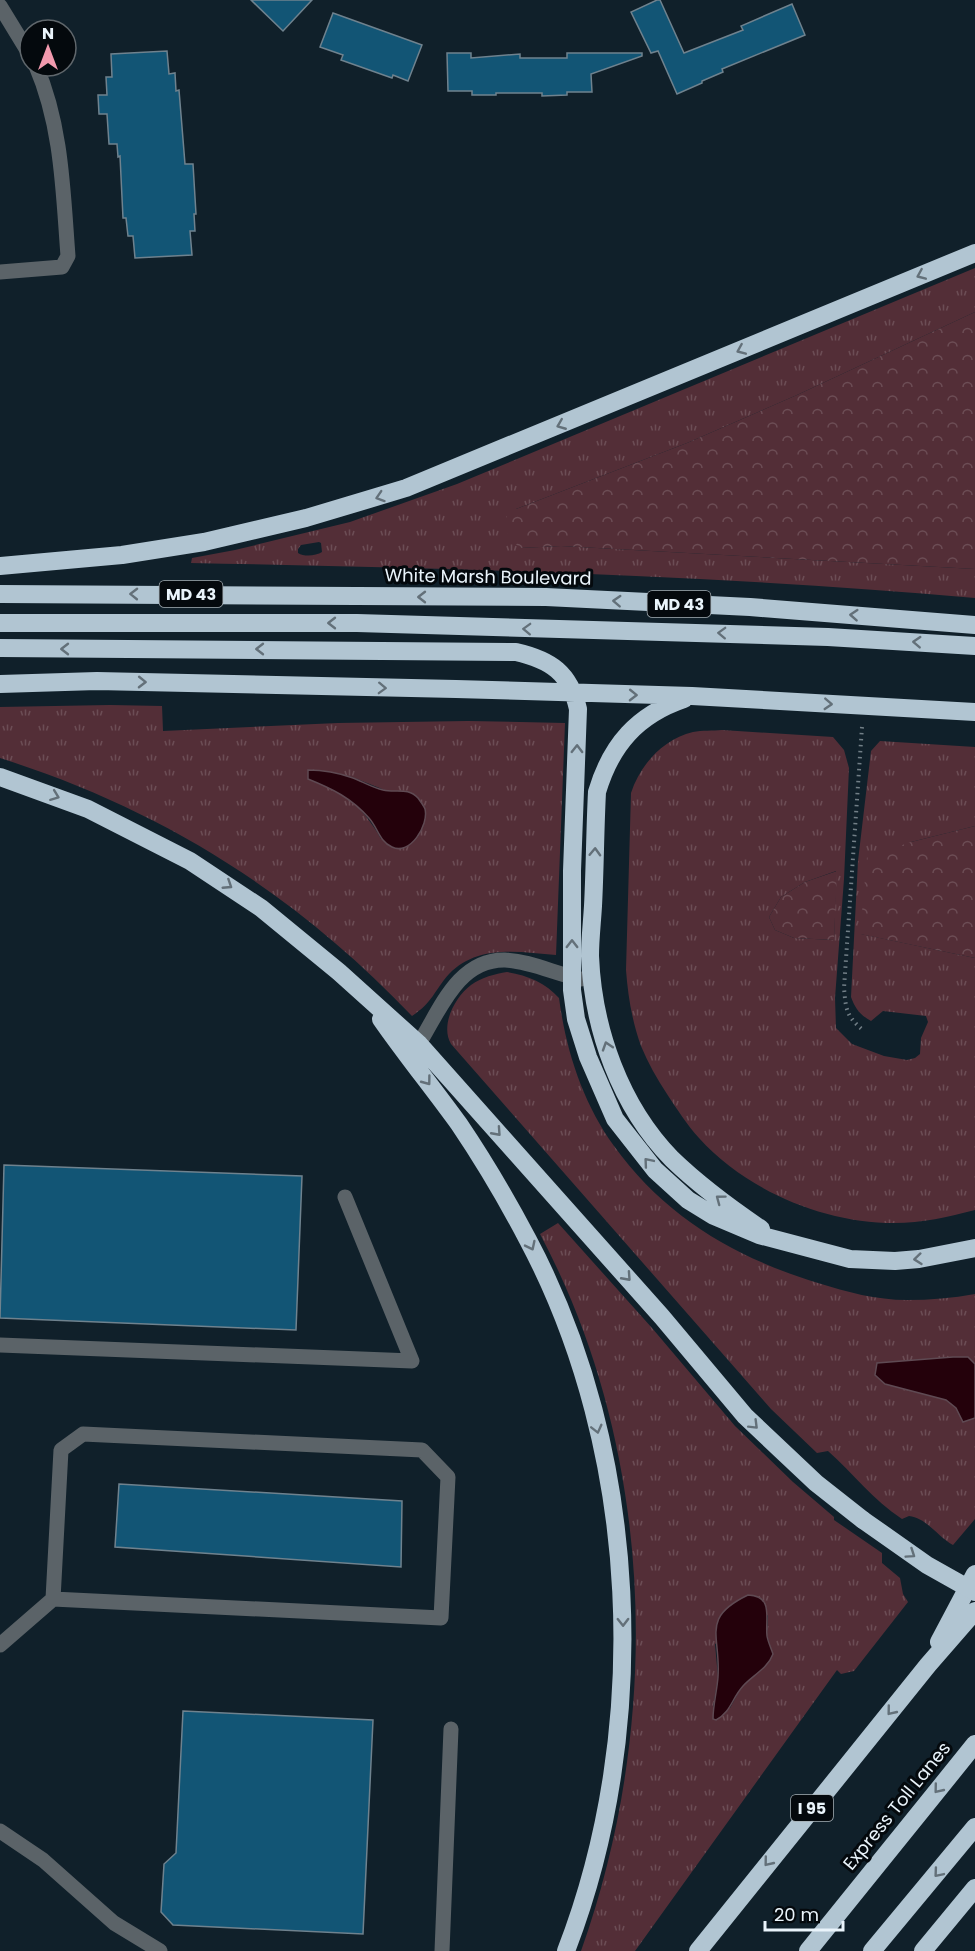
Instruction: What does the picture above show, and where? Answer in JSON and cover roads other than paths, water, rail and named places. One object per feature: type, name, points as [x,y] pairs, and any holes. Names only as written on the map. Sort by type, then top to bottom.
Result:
[{"type":"highway","points":[[0,566],[122,555],[204,542],[306,518],[406,488],[975,253]]},
{"type":"highway","name":"White Marsh Boulevard","points":[[0,594],[546,597],[750,608],[975,625]]},
{"type":"highway","points":[[0,623],[357,623],[817,636],[975,646]]},
{"type":"highway","points":[[0,648],[516,652],[538,657],[550,664],[569,682],[578,709],[571,977],[576,1019],[588,1057],[615,1119],[655,1170],[688,1200],[714,1216],[759,1235],[850,1259],[895,1261],[942,1256],[975,1248]]},
{"type":"highway","points":[[0,684],[108,681],[692,696],[975,712]]},
{"type":"highway","points":[[692,696],[653,713],[638,725],[611,754],[603,773],[596,804],[590,954],[595,1001],[606,1046],[626,1095],[639,1117],[670,1157],[695,1180],[764,1231],[807,1249]]},
{"type":"highway","points":[[0,777],[88,809],[190,861],[261,908],[339,972],[368,1000],[662,1317],[745,1416],[808,1476],[863,1520],[927,1565],[975,1592]]},
{"type":"highway","points":[[414,1051],[492,1176],[529,1242],[547,1280],[568,1331],[590,1399],[603,1453],[622,1596],[623,1638],[619,1716],[608,1795],[597,1850],[578,1919],[566,1951]]},
{"type":"highway","points":[[928,1665],[975,1574]]},
{"type":"highway","name":"I 95","points":[[698,1951],[928,1665],[975,1611]]},
{"type":"highway","name":"Express Toll Lanes","points":[[808,1951],[975,1744]]},
{"type":"highway","points":[[872,1951],[975,1827]]},
{"type":"highway","points":[[923,1951],[975,1888]]},
{"type":"street","points":[[0,6],[18,35]]},
{"type":"street","points":[[0,272],[62,267],[68,256],[57,134],[40,78]]},
{"type":"street","points":[[414,1051],[455,984],[479,966],[504,960],[593,982]]},
{"type":"street","points":[[0,1345],[412,1361],[345,1197]]},
{"type":"street","points":[[0,1646],[53,1599],[441,1618],[448,1477],[422,1450],[83,1434],[61,1450],[53,1599]]},
{"type":"street","points":[[442,1951],[451,1730]]},
{"type":"street","points":[[0,1831],[43,1860],[114,1923],[160,1951]]}]
